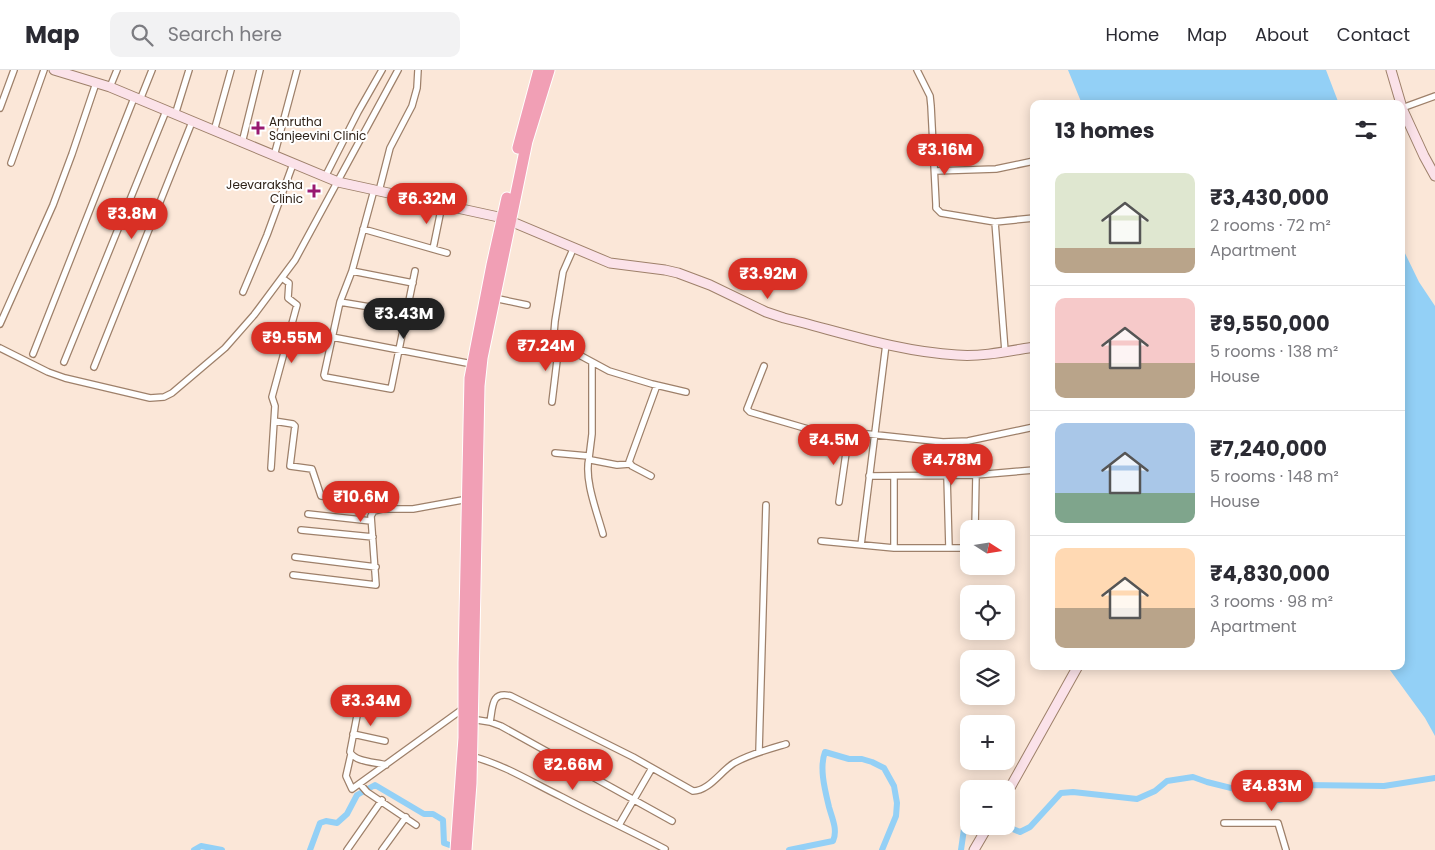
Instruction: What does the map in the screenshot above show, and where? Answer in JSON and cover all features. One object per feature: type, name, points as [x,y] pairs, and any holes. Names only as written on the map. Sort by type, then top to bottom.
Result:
[{"type":"highway","points":[[466,850],[462,836],[479,386],[482,358],[494,298],[521,132],[538,70]]},
{"type":"highway","points":[[456,850],[462,836],[471,756],[467,715],[468,499],[472,364],[534,114],[549,70]]},
{"type":"street","points":[[0,108],[14,70]]},
{"type":"street","points":[[12,163],[44,70]]},
{"type":"street","points":[[54,70],[80,74],[96,83],[110,87],[332,180],[507,219],[610,263],[678,273],[710,285],[766,312],[886,344],[956,355],[1030,348]]},
{"type":"street","points":[[110,87],[117,70]]},
{"type":"street","points":[[33,354],[137,99],[152,70]]},
{"type":"street","points":[[175,115],[189,70]]},
{"type":"street","points":[[214,131],[231,70]]},
{"type":"street","points":[[242,143],[260,70]]},
{"type":"street","points":[[274,156],[297,70]]},
{"type":"street","points":[[0,348],[48,372],[65,378],[150,398],[164,397],[186,382],[225,348],[254,315],[295,260],[332,180],[358,112],[382,70]]},
{"type":"street","points":[[332,180],[398,70]]},
{"type":"street","points":[[415,270],[391,389],[325,377],[340,302],[352,271],[362,229],[390,148],[412,106],[417,88],[418,70]]},
{"type":"street","points":[[917,70],[930,96],[936,204],[938,211],[995,222],[1030,218]]},
{"type":"street","points":[[1391,70],[1399,100]]},
{"type":"street","points":[[0,324],[53,205],[96,83]]},
{"type":"street","points":[[1405,105],[1435,96]]},
{"type":"street","points":[[64,362],[166,111]]},
{"type":"street","points":[[1405,115],[1435,176]]},
{"type":"street","points":[[94,367],[192,122]]},
{"type":"street","points":[[935,171],[996,169],[1030,162]]},
{"type":"street","points":[[242,292],[267,235],[293,164]]},
{"type":"street","points":[[433,249],[442,205]]},
{"type":"street","points":[[995,222],[1005,351]]},
{"type":"street","points":[[362,229],[447,253]]},
{"type":"street","points":[[552,402],[559,344],[554,333],[555,321],[563,272],[574,247]]},
{"type":"street","points":[[352,271],[413,283]]},
{"type":"street","points":[[271,468],[275,406],[272,397],[297,304],[288,298],[289,283],[282,278]]},
{"type":"street","points":[[494,298],[527,305]]},
{"type":"street","points":[[340,302],[406,313]]},
{"type":"street","points":[[332,337],[472,364]]},
{"type":"street","points":[[559,344],[592,363],[609,370],[686,392]]},
{"type":"street","points":[[861,545],[886,344]]},
{"type":"street","points":[[592,363],[592,434],[588,469],[603,534]]},
{"type":"street","points":[[764,366],[747,409],[750,412],[808,429],[943,442],[968,441],[1030,428]]},
{"type":"street","points":[[630,464],[630,457],[657,385]]},
{"type":"street","points":[[274,421],[295,426],[290,466],[312,469],[321,496],[372,500],[382,509]]},
{"type":"street","points":[[839,502],[849,432]]},
{"type":"street","points":[[943,442],[947,476],[949,548]]},
{"type":"street","points":[[555,453],[589,457],[591,460],[617,465],[630,464],[651,476]]},
{"type":"street","points":[[870,476],[947,476],[1030,470]]},
{"type":"street","points":[[975,520],[976,474]]},
{"type":"street","points":[[894,476],[894,548]]},
{"type":"street","points":[[293,574],[376,584],[371,521],[374,511],[382,509],[413,510],[468,499]]},
{"type":"street","points":[[758,752],[766,504]]},
{"type":"street","points":[[308,514],[371,521]]},
{"type":"street","points":[[301,530],[373,537]]},
{"type":"street","points":[[821,541],[894,548],[960,548]]},
{"type":"street","points":[[295,557],[376,567]]},
{"type":"street","points":[[1014,780],[1076,670]]},
{"type":"street","points":[[361,695],[347,768],[347,780],[352,789],[364,788],[416,825]]},
{"type":"street","points":[[490,722],[494,700],[497,696],[511,696],[652,768],[688,789],[699,790],[734,763],[758,752],[786,744]]},
{"type":"street","points":[[364,788],[386,765],[467,715],[490,722],[514,733],[634,798],[672,821]]},
{"type":"street","points":[[353,734],[385,741]]},
{"type":"street","points":[[351,754],[357,758],[386,765]]},
{"type":"street","points":[[471,756],[512,770],[665,849]]},
{"type":"street","points":[[619,825],[652,768]]},
{"type":"street","points":[[347,850],[382,800]]},
{"type":"street","points":[[382,850],[406,817]]},
{"type":"street","points":[[1224,823],[1278,823],[1286,850]]},
{"type":"street","points":[[974,850],[982,835]]},
{"type":"water","points":[[1068,70],[1326,70],[1337,100],[1080,100]]},
{"type":"water","points":[[1405,253],[1419,282],[1435,306],[1435,736],[1425,718],[1390,670],[1405,670]]},
{"type":"waterway","points":[[789,850],[833,841],[835,828],[823,779],[823,758],[825,752],[849,759],[862,759],[884,768],[894,786],[897,803],[896,816],[882,850]]},
{"type":"waterway","points":[[1015,830],[1020,832],[1030,827],[1061,793],[1073,792],[1137,799],[1155,791],[1167,781],[1193,777],[1279,800],[1291,797],[1305,785],[1384,786],[1435,778]]},
{"type":"waterway","points":[[310,850],[320,823],[326,821],[337,823],[347,814],[357,795],[375,785],[424,814],[433,814],[443,820],[444,843],[458,848]]},
{"type":"waterway","points":[[961,850],[963,835]]},
{"type":"waterway","points":[[194,850],[201,846],[222,850]]},
{"type":"place","name":"Amrutha Sanjeevini Clinic","points":[[258,128]]},
{"type":"place","name":"Jeevaraksha Clinic","points":[[314,191]]}]
